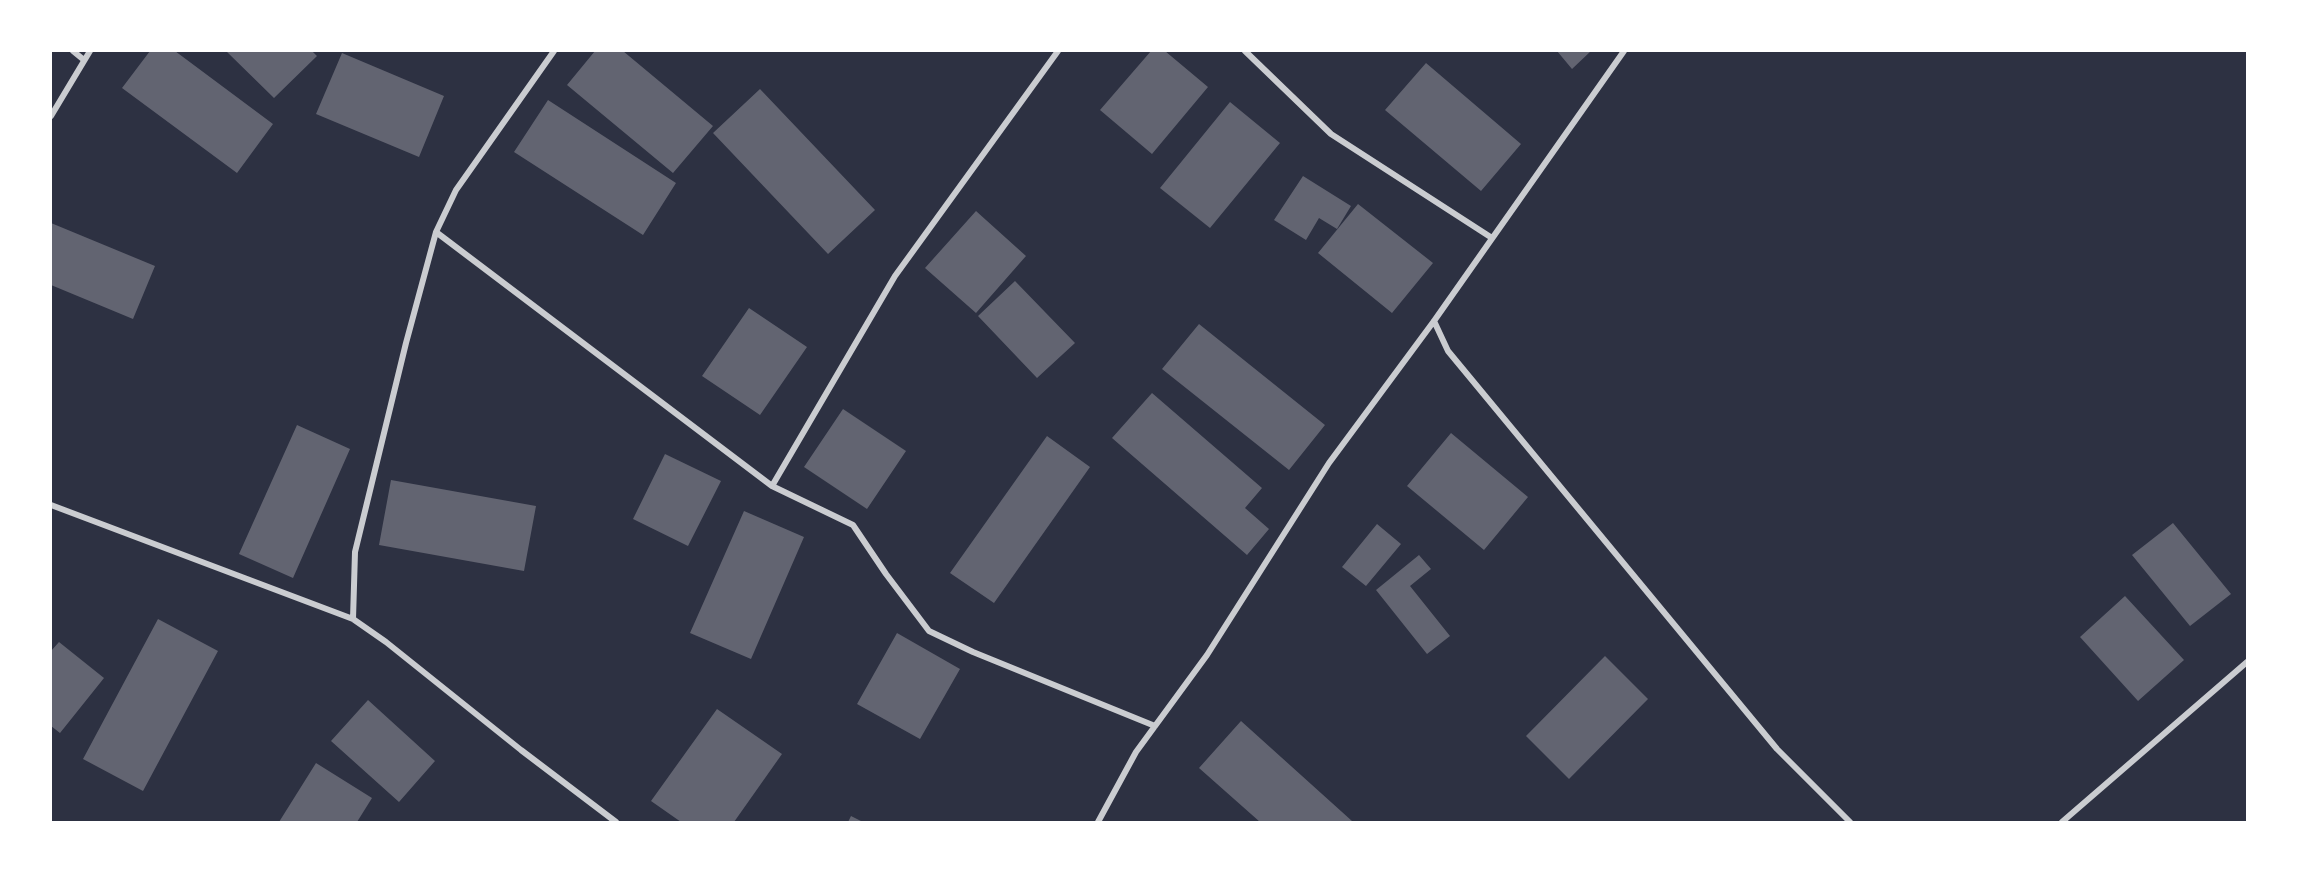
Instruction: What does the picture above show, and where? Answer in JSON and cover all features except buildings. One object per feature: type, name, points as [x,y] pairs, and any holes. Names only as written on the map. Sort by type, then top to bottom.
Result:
[{"type":"street","points":[[73,51],[84,60]]},
{"type":"street","points":[[51,116],[90,51]]},
{"type":"street","points":[[353,619],[356,552],[406,344],[436,232],[456,190],[554,51]]},
{"type":"street","points":[[772,486],[895,276],[1058,51]]},
{"type":"street","points":[[1245,51],[1330,134],[1492,238]]},
{"type":"street","points":[[1098,822],[1136,752],[1207,655],[1329,463],[1434,321],[1624,51]]},
{"type":"street","points":[[436,232],[772,486],[853,525],[929,631],[973,652],[1155,726]]},
{"type":"street","points":[[1434,321],[1448,351],[1769,740],[1850,822]]},
{"type":"street","points":[[51,505],[353,619],[386,642],[520,750],[616,822]]},
{"type":"street","points":[[2062,822],[2247,662]]}]
